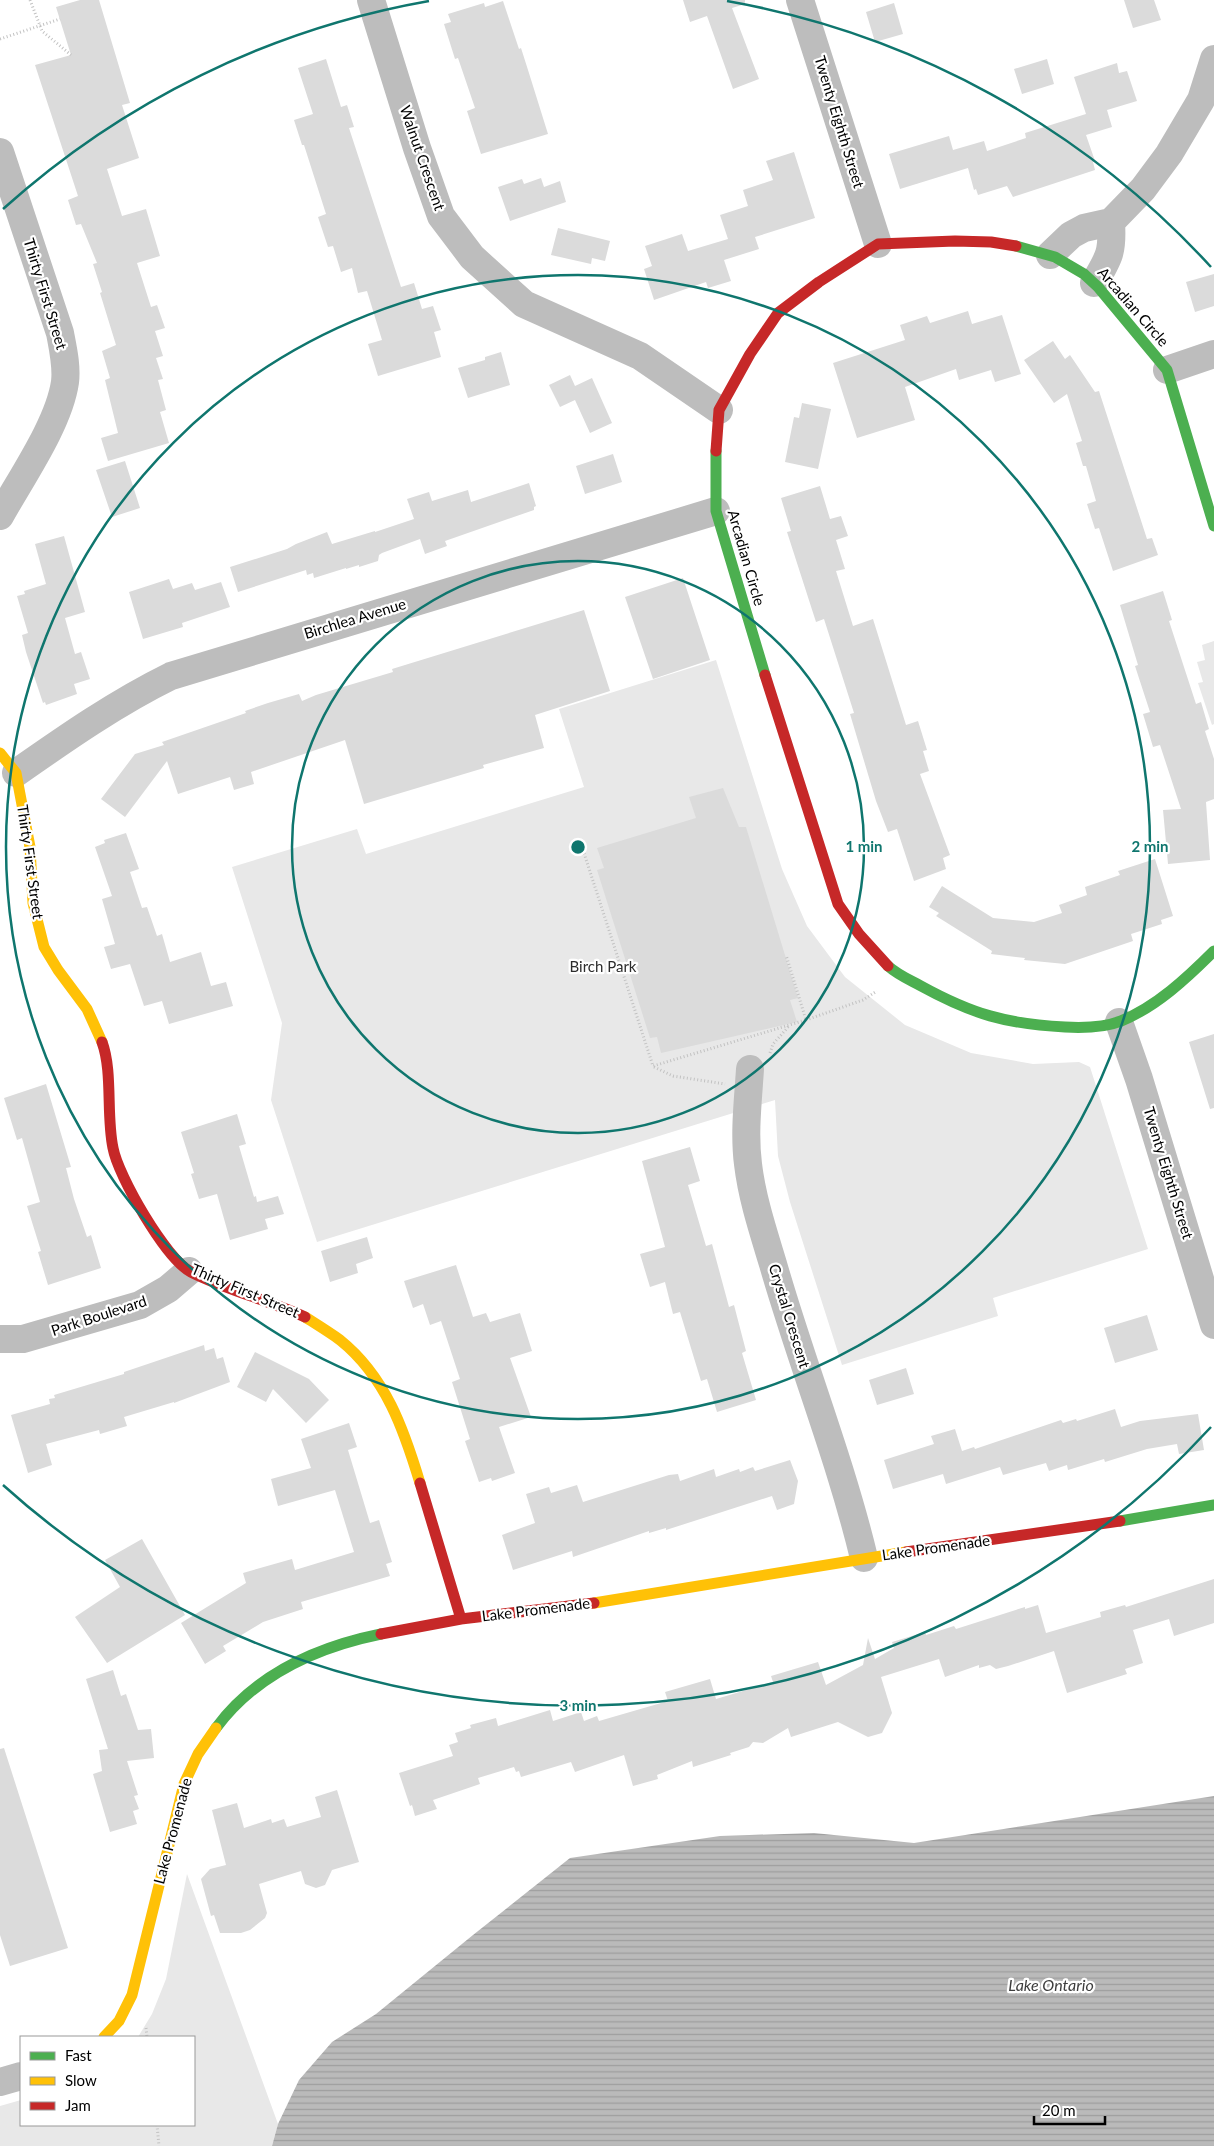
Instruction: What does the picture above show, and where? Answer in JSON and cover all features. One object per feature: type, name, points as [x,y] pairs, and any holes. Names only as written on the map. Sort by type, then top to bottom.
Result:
[{"type":"street","name":"Walnut Crescent","points":[[371,0],[417,148],[441,216],[472,257],[524,304],[640,356],[719,410]]},
{"type":"street","name":"Twenty Eighth Street","points":[[800,0],[878,244]]},
{"type":"street","points":[[1050,255],[1071,235],[1084,228],[1111,222],[1144,189],[1170,154],[1201,100],[1214,59]]},
{"type":"street","name":"Thirty First Street","points":[[0,152],[60,333],[64,356],[65,380],[61,402],[48,430],[0,516]]},
{"type":"street","points":[[1094,283],[1109,258],[1111,222]]},
{"type":"street","name":"Arcadian Circle","points":[[1214,526],[1167,370],[1094,283],[1070,264],[1050,255],[1024,247],[991,242],[917,241],[878,244],[819,282],[778,313],[750,354],[719,410],[715,466],[716,511],[789,756],[838,904],[859,934],[890,968],[946,1000],[991,1018],[1028,1025],[1081,1028],[1120,1022],[1148,1008],[1214,951]]},
{"type":"street","points":[[1167,370],[1214,354]]},
{"type":"street","name":"Birchlea Avenue","points":[[8,763],[171,676],[716,511]]},
{"type":"street","name":"Thirty First Street","points":[[8,763],[30,847],[33,903],[44,947],[58,970],[87,1009],[96,1025],[104,1047],[113,1149],[130,1192],[163,1244],[189,1271],[304,1316],[341,1342],[373,1374],[386,1393],[405,1434],[461,1618]]},
{"type":"street","name":"Twenty Eighth Street","points":[[1120,1022],[1214,1325]]},
{"type":"street","name":"Crystal Crescent","points":[[749,1078],[746,1141],[748,1166],[756,1206],[781,1294],[854,1515],[864,1558]]},
{"type":"street","name":"Park Boulevard","points":[[0,1339],[23,1340],[140,1305],[168,1289],[189,1271]]},
{"type":"street","name":"Lake Promenade","points":[[105,2036],[119,2021],[132,1995],[184,1784],[198,1754],[216,1726],[244,1695],[263,1681],[317,1652],[347,1641],[461,1618],[592,1603],[864,1558],[1150,1517],[1214,1505]]},
{"type":"street","points":[[0,2082],[20,2076]]},
{"type":"path","points":[[30,0],[42,31],[71,55]]},
{"type":"path","points":[[0,39],[60,19]]},
{"type":"path","points":[[583,850],[653,1066],[673,1076],[749,1078],[766,1062],[773,1044],[789,1025]]},
{"type":"path","points":[[786,955],[806,1020]]},
{"type":"path","points":[[653,1066],[806,1020],[863,1000],[902,976]]},
{"type":"path","points":[[156,2126],[159,2146]]},
{"type":"green space","points":[[1214,641],[1214,724],[1212,725],[1198,683],[1203,682],[1197,662],[1205,660],[1202,645]]},
{"type":"green space","name":"Birch Park","points":[[716,660],[782,869],[807,926],[845,977],[905,1025],[971,1053],[1033,1064],[1079,1062],[1090,1067],[1148,1249],[993,1298],[998,1316],[842,1365],[790,1202],[778,1156],[775,1100],[317,1242],[271,1100],[282,1023],[232,867],[357,829],[366,854],[584,787],[559,709]]},
{"type":"green space","points":[[187,1874],[278,2124],[272,2146],[0,2146],[0,2106],[20,2100],[20,2126],[195,2126],[195,2036],[139,2036],[152,2014],[166,1979]]},
{"type":"water","name":"Lake Ontario","points":[[1214,1796],[1214,2146],[272,2146],[278,2124],[299,2080],[332,2042],[376,2014],[570,1858],[720,1836],[814,1833],[914,1843]]},
{"type":"building","points":[[80,0],[99,0],[130,103],[122,105],[139,158],[107,169],[122,216],[146,209],[160,256],[137,263],[151,307],[157,305],[165,328],[155,331],[163,356],[156,358],[163,379],[158,380],[166,410],[160,412],[169,443],[108,461],[101,438],[118,433],[105,380],[110,378],[102,351],[116,345],[93,264],[97,263],[81,224],[76,225],[68,200],[78,196],[35,65],[71,55],[56,7]]},
{"type":"building","points":[[683,0],[745,0],[745,4],[732,8],[759,79],[733,89],[707,16],[690,22]]},
{"type":"building","points":[[1124,0],[1154,0],[1161,20],[1133,28]]},
{"type":"building","points":[[503,1],[519,49],[521,48],[548,134],[481,154],[467,111],[475,108],[458,58],[455,59],[444,24],[451,22],[448,14],[484,3],[485,7]]},
{"type":"building","points":[[894,3],[903,34],[875,42],[866,12]]},
{"type":"building","points":[[326,59],[341,107],[347,105],[354,127],[349,128],[401,287],[414,283],[422,309],[433,306],[441,330],[434,332],[441,357],[378,376],[368,344],[382,340],[367,291],[358,293],[352,268],[341,272],[333,246],[328,247],[318,217],[326,214],[294,120],[313,114],[298,68]]},
{"type":"building","points":[[1047,59],[1054,84],[1022,94],[1014,69]]},
{"type":"building","points":[[1117,63],[1119,73],[1127,71],[1137,101],[1107,110],[1112,127],[1086,135],[1095,161],[1093,162],[1095,170],[1013,197],[1007,186],[978,195],[976,189],[974,190],[968,168],[900,189],[889,154],[949,136],[953,150],[984,141],[987,151],[1026,138],[1025,133],[1086,114],[1074,77]]},
{"type":"building","points":[[794,152],[815,218],[755,237],[759,249],[724,260],[731,281],[708,288],[706,282],[654,300],[644,269],[652,266],[645,246],[682,234],[688,251],[728,239],[720,215],[748,206],[743,190],[773,180],[766,161]]},
{"type":"building","points":[[541,178],[544,187],[560,181],[566,202],[510,221],[498,187],[522,179],[524,184]]},
{"type":"building","points":[[558,228],[610,241],[605,261],[592,258],[591,264],[551,255]]},
{"type":"building","points":[[1214,274],[1214,306],[1195,312],[1186,282]]},
{"type":"building","points":[[968,311],[972,324],[1002,315],[1021,374],[995,382],[991,370],[959,380],[956,369],[905,387],[915,420],[857,438],[833,363],[905,340],[900,325],[927,316],[930,323]]},
{"type":"building","points":[[1053,341],[1065,359],[1070,355],[1095,392],[1099,391],[1147,539],[1152,538],[1158,555],[1113,571],[1099,528],[1095,529],[1087,504],[1096,501],[1086,466],[1083,466],[1076,443],[1082,441],[1067,394],[1054,403],[1024,360]]},
{"type":"building","points":[[501,352],[510,385],[468,398],[458,368],[485,360],[485,357]]},
{"type":"building","points":[[570,375],[575,386],[592,378],[612,423],[590,433],[575,400],[560,407],[549,385]]},
{"type":"building","points":[[802,403],[831,409],[818,469],[785,462],[794,417],[799,418]]},
{"type":"building","points":[[613,454],[622,482],[585,494],[576,466]]},
{"type":"building","points":[[125,461],[140,508],[112,517],[96,470]]},
{"type":"building","points":[[529,483],[536,506],[534,510],[445,541],[447,546],[425,554],[420,539],[382,553],[379,555],[378,561],[359,567],[359,565],[346,568],[314,578],[313,573],[307,575],[306,570],[238,592],[230,567],[287,549],[327,532],[332,544],[414,519],[407,499],[429,492],[432,501],[468,490],[471,502]]},
{"type":"building","points":[[820,486],[830,519],[841,516],[848,536],[836,540],[845,569],[836,571],[853,626],[873,619],[906,725],[918,721],[927,750],[923,751],[929,771],[920,774],[950,855],[943,858],[946,869],[914,881],[897,829],[888,832],[876,801],[850,714],[854,713],[824,619],[816,622],[787,532],[791,531],[781,498]]},
{"type":"building","points":[[64,536],[85,612],[65,618],[75,654],[81,652],[90,679],[74,684],[77,694],[46,705],[45,702],[43,703],[26,652],[22,635],[28,633],[17,596],[25,594],[24,591],[46,584],[35,544]]},
{"type":"building","points":[[683,578],[710,660],[653,679],[625,597]]},
{"type":"building","points":[[169,579],[173,589],[192,583],[195,590],[221,582],[230,607],[182,623],[183,627],[143,639],[129,592]]},
{"type":"building","points":[[1163,591],[1172,620],[1169,621],[1196,704],[1201,702],[1209,729],[1205,731],[1214,759],[1214,799],[1206,802],[1210,860],[1168,864],[1163,810],[1181,809],[1160,745],[1153,747],[1143,714],[1150,712],[1135,666],[1138,665],[1120,605]]},
{"type":"building","points":[[584,610],[610,691],[535,715],[544,748],[483,765],[484,768],[364,804],[345,740],[251,772],[254,784],[234,790],[230,777],[178,794],[167,761],[125,817],[101,799],[135,754],[164,745],[162,742],[246,713],[245,711],[268,703],[299,694],[302,701],[393,672],[392,669]]},
{"type":"building","points":[[723,788],[739,827],[746,827],[798,998],[790,1000],[797,1022],[661,1053],[657,1037],[650,1038],[597,870],[604,868],[597,848],[696,818],[689,797]]},
{"type":"building","points":[[126,833],[139,869],[130,872],[142,908],[147,907],[157,936],[162,934],[170,962],[201,952],[211,986],[226,982],[233,1006],[169,1024],[162,1001],[144,1006],[130,964],[111,969],[104,947],[115,944],[102,899],[112,896],[95,847],[105,843],[104,840]]},
{"type":"building","points":[[1155,859],[1173,916],[1161,920],[1162,924],[1131,934],[1133,941],[1065,964],[1024,960],[1025,958],[991,954],[992,951],[936,916],[939,913],[929,907],[942,886],[993,918],[1034,922],[1062,913],[1059,905],[1087,895],[1085,887],[1120,875],[1118,871]]},
{"type":"building","points":[[1214,1034],[1214,1108],[1210,1109],[1189,1042]]},
{"type":"building","points":[[46,1084],[71,1167],[66,1168],[74,1199],[87,1237],[91,1235],[101,1268],[48,1285],[38,1252],[41,1251],[27,1206],[40,1202],[22,1138],[17,1140],[4,1098]]},
{"type":"building","points":[[237,1114],[246,1144],[239,1146],[254,1197],[256,1196],[257,1202],[278,1196],[284,1214],[265,1219],[268,1229],[230,1240],[217,1194],[199,1199],[191,1174],[194,1173],[181,1132]]},
{"type":"building","points":[[690,1147],[700,1181],[688,1185],[706,1246],[712,1244],[729,1307],[734,1305],[746,1351],[742,1353],[756,1400],[717,1412],[707,1379],[701,1381],[680,1312],[673,1314],[665,1282],[650,1287],[640,1254],[665,1247],[642,1161]]},
{"type":"building","points":[[367,1237],[373,1258],[356,1264],[358,1273],[330,1282],[321,1251]]},
{"type":"building","points":[[456,1265],[473,1317],[486,1313],[490,1322],[520,1313],[532,1351],[510,1358],[531,1417],[499,1427],[515,1473],[492,1481],[491,1478],[479,1482],[465,1441],[470,1439],[452,1382],[460,1379],[441,1321],[430,1325],[423,1304],[413,1308],[404,1281]]},
{"type":"building","points":[[1147,1315],[1158,1350],[1115,1363],[1104,1328]]},
{"type":"building","points":[[204,1345],[205,1351],[214,1348],[217,1359],[223,1357],[230,1382],[174,1403],[124,1417],[127,1426],[100,1434],[99,1430],[46,1444],[52,1465],[28,1473],[11,1415],[50,1404],[49,1399],[55,1398],[54,1395],[124,1374],[124,1372]]},
{"type":"building","points":[[255,1352],[309,1379],[329,1400],[306,1423],[273,1389],[266,1402],[237,1387]]},
{"type":"building","points":[[906,1368],[914,1394],[877,1405],[869,1380]]},
{"type":"building","points":[[1115,1409],[1121,1427],[1140,1421],[1198,1414],[1204,1450],[1179,1454],[1177,1444],[1147,1449],[1105,1462],[1104,1459],[1068,1470],[1067,1465],[1049,1471],[1046,1463],[1003,1475],[1000,1467],[946,1484],[943,1474],[893,1489],[884,1460],[934,1444],[931,1436],[955,1429],[962,1451],[974,1447],[975,1449],[1061,1420],[1063,1423],[1076,1419],[1077,1421]]},
{"type":"building","points":[[349,1423],[357,1447],[348,1450],[370,1523],[379,1520],[392,1562],[386,1564],[390,1576],[301,1602],[303,1609],[263,1622],[223,1646],[226,1651],[205,1664],[181,1623],[246,1583],[243,1573],[292,1559],[295,1570],[354,1552],[335,1490],[278,1506],[271,1479],[311,1468],[301,1439]]},
{"type":"building","points":[[790,1460],[798,1481],[794,1504],[777,1510],[772,1496],[666,1530],[666,1528],[649,1533],[649,1531],[573,1557],[572,1551],[513,1570],[502,1535],[535,1523],[526,1494],[549,1487],[551,1493],[577,1485],[583,1502],[669,1475],[678,1474],[680,1481],[714,1469],[716,1477],[739,1469],[740,1472],[753,1467],[755,1471]]},
{"type":"building","points":[[142,1539],[185,1615],[107,1663],[75,1617],[120,1587],[105,1560]]},
{"type":"building","points":[[1214,1579],[1214,1623],[1174,1636],[1169,1619],[1133,1630],[1143,1663],[1125,1669],[1127,1674],[1067,1693],[1054,1651],[996,1669],[990,1665],[979,1668],[979,1665],[945,1677],[939,1659],[881,1677],[892,1713],[882,1733],[868,1737],[838,1722],[791,1737],[788,1728],[763,1743],[753,1742],[749,1747],[730,1753],[731,1755],[693,1767],[692,1761],[657,1775],[658,1779],[633,1786],[624,1755],[575,1772],[571,1762],[521,1777],[519,1771],[516,1772],[514,1767],[478,1778],[480,1784],[433,1800],[437,1809],[415,1816],[399,1773],[453,1756],[449,1745],[458,1742],[455,1733],[471,1728],[470,1725],[496,1718],[498,1726],[550,1710],[553,1721],[581,1712],[584,1721],[597,1716],[599,1721],[668,1701],[665,1692],[710,1679],[716,1699],[773,1682],[771,1676],[818,1662],[826,1685],[863,1665],[868,1638],[875,1659],[894,1648],[892,1642],[925,1632],[926,1635],[954,1626],[956,1629],[1025,1607],[1025,1609],[1038,1605],[1046,1633],[1101,1617],[1100,1612],[1125,1605],[1126,1607]]},
{"type":"building","points":[[113,1670],[121,1696],[126,1694],[138,1730],[151,1729],[154,1758],[127,1761],[138,1795],[134,1796],[139,1809],[133,1811],[137,1824],[110,1832],[93,1774],[102,1771],[99,1750],[108,1749],[86,1679]]},
{"type":"building","points":[[4,1748],[68,1948],[10,1966],[0,1935],[0,1749]]},
{"type":"building","points":[[337,1790],[359,1862],[332,1870],[325,1885],[316,1888],[305,1884],[301,1871],[259,1884],[267,1913],[265,1918],[250,1930],[241,1933],[220,1933],[214,1915],[211,1916],[201,1879],[210,1869],[226,1865],[212,1810],[237,1803],[244,1828],[271,1819],[272,1823],[284,1819],[287,1827],[321,1817],[315,1797]]},
{"type":"traffic: fast","points":[[1016,246],[1055,257],[1084,274],[1098,287],[1167,370],[1214,526]]},
{"type":"traffic: fast","points":[[716,451],[716,511],[765,675]]},
{"type":"traffic: fast","points":[[888,966],[939,996],[990,1016],[1044,1026],[1086,1027],[1121,1021],[1146,1008],[1182,981],[1214,951]]},
{"type":"traffic: fast","points":[[1120,1521],[1214,1505]]},
{"type":"traffic: fast","points":[[216,1728],[250,1692],[290,1666],[311,1655],[381,1634]]},
{"type":"traffic: slow","points":[[0,753],[16,773],[30,847],[33,903],[44,947],[58,970],[87,1009],[102,1042]]},
{"type":"traffic: slow","points":[[305,1317],[340,1340],[370,1370],[400,1424],[420,1483]]},
{"type":"traffic: slow","points":[[594,1603],[906,1552]]},
{"type":"traffic: slow","points":[[105,2036],[119,2021],[132,1995],[184,1784],[198,1754],[216,1728]]},
{"type":"traffic: jam","points":[[716,451],[719,410],[750,354],[778,313],[819,282],[878,244],[955,241],[991,242],[1016,246]]},
{"type":"traffic: jam","points":[[765,675],[838,904],[859,934],[888,966]]},
{"type":"traffic: jam","points":[[102,1042],[107,1067],[111,1135],[117,1161],[144,1216],[169,1251],[191,1272],[305,1317]]},
{"type":"traffic: jam","points":[[420,1483],[461,1619]]},
{"type":"traffic: jam","points":[[906,1552],[1120,1521]]},
{"type":"traffic: jam","points":[[381,1634],[461,1619],[594,1603]]}]
